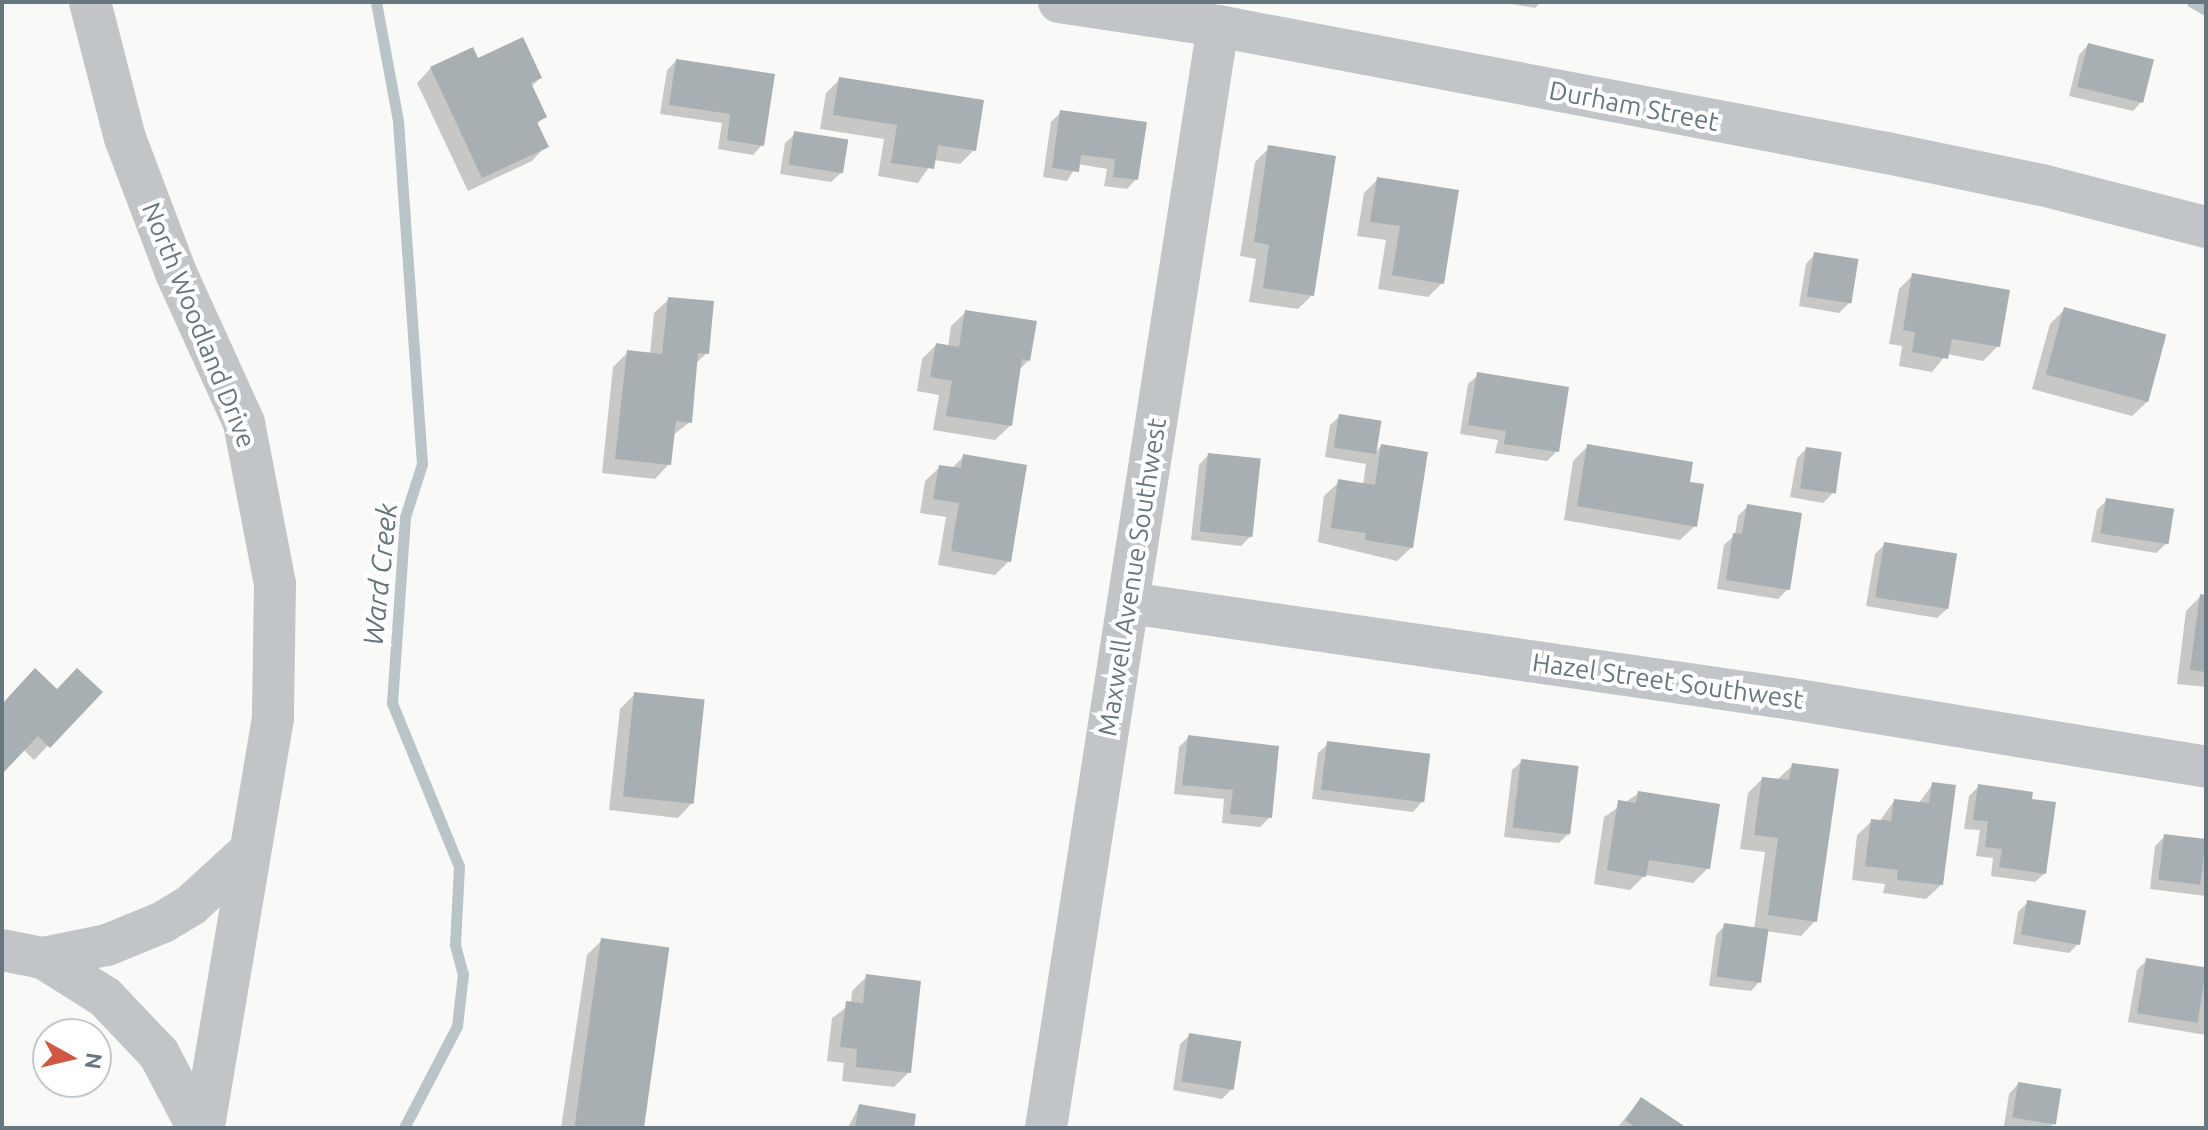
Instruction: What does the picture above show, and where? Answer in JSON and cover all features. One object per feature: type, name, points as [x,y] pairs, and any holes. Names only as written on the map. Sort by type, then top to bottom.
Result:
[{"type":"street","name":"North Woodland Drive","points":[[90,2],[125,138],[176,273],[244,423],[264,507],[278,655],[273,718],[201,1128]]},
{"type":"street","name":"Durham Street","points":[[1059,2],[1218,26],[2011,178],[2206,227]]},
{"type":"street","name":"Maxwell Avenue Southwest","points":[[1046,1128],[1218,26]]},
{"type":"street","name":"Hazel Street Southwest","points":[[1129,603],[1792,699],[2206,767]]},
{"type":"street","points":[[43,958],[107,945],[163,922],[191,905],[250,851]]},
{"type":"street","points":[[2,950],[43,958],[76,975],[133,1023],[159,1054],[201,1128]]},
{"type":"building","points":[[523,37],[542,78],[531,83],[547,117],[537,122],[549,147],[482,178],[430,67],[473,47],[478,58]]},
{"type":"building","points":[[2088,43],[2154,59],[2143,103],[2077,87]]},
{"type":"building","points":[[676,59],[775,74],[764,146],[727,140],[730,114],[669,105]]},
{"type":"building","points":[[839,77],[984,100],[976,151],[938,145],[934,169],[891,163],[897,125],[833,115]]},
{"type":"building","points":[[1060,110],[1147,122],[1138,180],[1113,177],[1115,159],[1081,155],[1079,172],[1052,168]]},
{"type":"building","points":[[794,131],[848,140],[843,173],[789,165]]},
{"type":"building","points":[[1268,145],[1336,156],[1314,296],[1263,288],[1269,245],[1254,242]]},
{"type":"building","points":[[1377,177],[1459,190],[1444,284],[1392,275],[1400,226],[1370,222]]},
{"type":"building","points":[[1814,252],[1858,259],[1851,303],[1807,296]]},
{"type":"building","points":[[1912,273],[2010,290],[2000,347],[1952,339],[1948,359],[1912,352],[1915,332],[1903,330]]},
{"type":"building","points":[[668,297],[714,301],[709,354],[698,353],[692,423],[676,421],[671,465],[615,459],[627,350],[662,354]]},
{"type":"building","points":[[2064,307],[2166,334],[2148,402],[2046,375]]},
{"type":"building","points":[[965,310],[1037,321],[1030,361],[1022,359],[1012,426],[946,416],[952,381],[930,377],[936,343],[959,347]]},
{"type":"building","points":[[1477,372],[1569,387],[1559,452],[1504,444],[1506,431],[1468,425]]},
{"type":"building","points":[[1339,414],[1381,421],[1376,454],[1334,448]]},
{"type":"building","points":[[1381,444],[1428,452],[1413,548],[1365,540],[1366,533],[1331,528],[1338,479],[1375,485]]},
{"type":"building","points":[[1587,444],[1693,462],[1690,482],[1704,484],[1697,527],[1577,506]]},
{"type":"building","points":[[1806,447],[1842,452],[1836,494],[1800,489]]},
{"type":"building","points":[[1208,453],[1261,459],[1252,537],[1200,532]]},
{"type":"building","points":[[963,454],[1027,465],[1011,562],[951,551],[959,503],[933,499],[939,465],[961,468]]},
{"type":"building","points":[[2106,498],[2174,509],[2169,544],[2100,534]]},
{"type":"building","points":[[1747,504],[1802,513],[1790,590],[1726,580],[1733,533],[1742,534]]},
{"type":"building","points":[[1884,542],[1957,554],[1948,609],[1875,597]]},
{"type":"building","points":[[2200,594],[2206,595],[2206,672],[2190,670]]},
{"type":"building","points":[[35,668],[57,689],[77,668],[103,692],[50,748],[38,736],[2,774],[2,704]]},
{"type":"building","points":[[634,692],[705,699],[694,804],[623,796]]},
{"type":"building","points":[[1188,735],[1279,746],[1272,818],[1230,814],[1233,790],[1182,785]]},
{"type":"building","points":[[1327,741],[1430,754],[1424,802],[1321,790]]},
{"type":"building","points":[[1521,759],[1579,766],[1570,835],[1513,827]]},
{"type":"building","points":[[1792,763],[1839,769],[1817,922],[1768,915],[1778,838],[1754,835],[1762,777],[1789,780]]},
{"type":"building","points":[[1932,782],[1956,785],[1943,885],[1897,880],[1898,870],[1865,866],[1871,819],[1891,821],[1894,799],[1929,803]]},
{"type":"building","points":[[1978,784],[2033,792],[2032,799],[2056,802],[2046,874],[1999,867],[2002,849],[1985,847],[1988,821],[1973,820]]},
{"type":"building","points":[[1638,791],[1720,804],[1710,869],[1649,860],[1646,877],[1607,870],[1618,800],[1636,803]]},
{"type":"building","points":[[2164,834],[2206,839],[2200,885],[2158,880]]},
{"type":"building","points":[[2027,900],[2086,910],[2080,945],[2021,934]]},
{"type":"building","points":[[1724,923],[1769,929],[1761,983],[1716,976]]},
{"type":"building","points":[[601,938],[669,948],[644,1128],[575,1125]]},
{"type":"building","points":[[2146,958],[2206,968],[2197,1023],[2137,1013]]},
{"type":"building","points":[[866,974],[921,981],[911,1073],[856,1067],[857,1049],[840,1047],[846,1001],[863,1003]]},
{"type":"building","points":[[1189,1033],[1241,1041],[1234,1090],[1181,1081]]},
{"type":"building","points":[[2018,1082],[2061,1089],[2056,1124],[2012,1118]]},
{"type":"building","points":[[1641,1097],[1687,1128],[1637,1128],[1625,1120]]},
{"type":"building","points":[[859,1104],[916,1114],[914,1128],[855,1128]]},
{"type":"waterway","name":"Ward Creek","points":[[376,2],[398,121],[422,464],[405,517],[392,703],[459,866],[455,945],[463,974],[457,1026],[404,1128]]},
{"type":"waterway","points":[[2192,2],[2206,10]]}]
